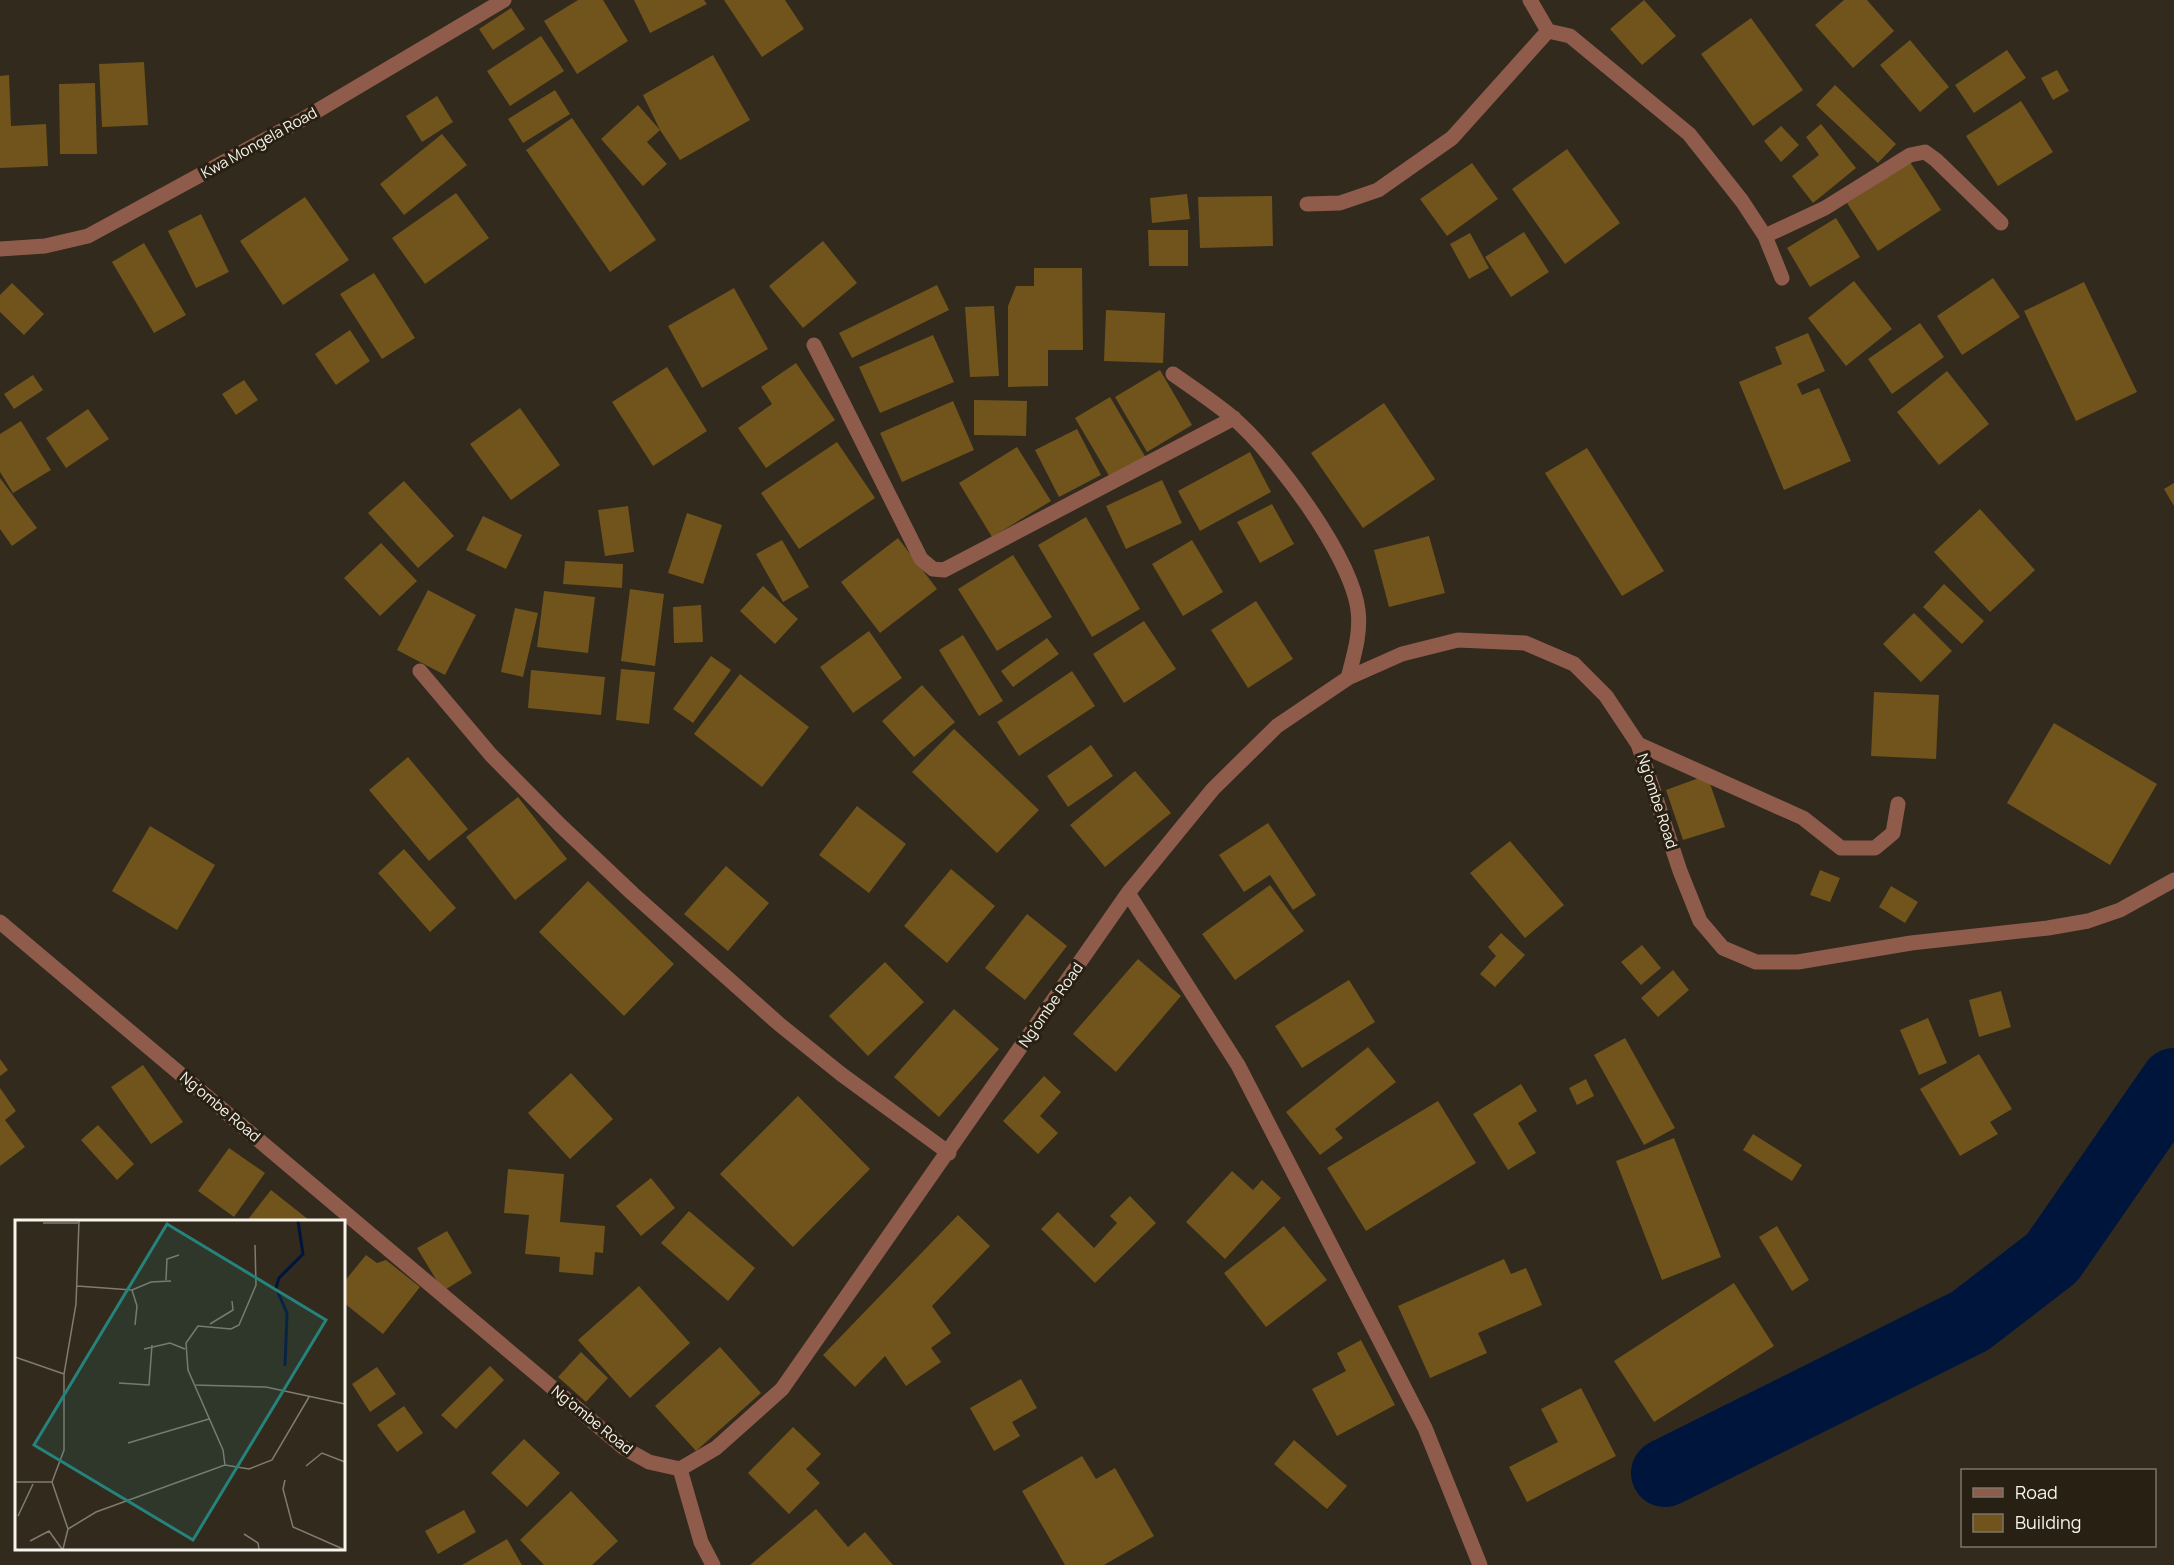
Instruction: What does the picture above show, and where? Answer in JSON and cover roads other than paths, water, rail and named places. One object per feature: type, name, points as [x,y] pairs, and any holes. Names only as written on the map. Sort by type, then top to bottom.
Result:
[{"type":"street","name":"Kwa Mongela Road","points":[[0,249],[45,246],[88,236],[305,118],[504,0]]},
{"type":"street","points":[[1530,0],[1548,31],[1570,36],[1689,134],[1742,201],[1765,236],[1782,278]]},
{"type":"street","points":[[1307,204],[1340,203],[1378,190],[1452,138],[1548,31]]},
{"type":"street","points":[[1765,236],[1825,208],[1910,155],[1924,152],[1936,160],[2001,223]]},
{"type":"street","points":[[813,345],[921,559],[933,569],[944,570],[1234,418]]},
{"type":"street","points":[[1173,374],[1234,418],[1288,480],[1331,542],[1350,579],[1358,610],[1358,639],[1348,678]]},
{"type":"street","name":"Ng'ombe Road","points":[[0,922],[624,1448],[649,1462],[680,1469],[716,1448],[782,1389],[949,1153],[1128,893],[1213,789],[1277,726],[1348,678],[1402,654],[1458,640],[1525,643],[1574,664],[1606,696],[1638,744],[1680,871],[1700,921],[1723,948],[1756,962],[1798,962],[1911,943],[2048,928],[2088,921],[2120,910],[2174,880]]},
{"type":"street","points":[[420,671],[491,755],[633,894],[779,1024],[841,1074],[949,1153]]},
{"type":"street","points":[[1638,744],[1803,818],[1841,848],[1875,848],[1893,833],[1898,804]]},
{"type":"street","points":[[1128,893],[1238,1065],[1425,1428],[1480,1565]]},
{"type":"street","points":[[680,1469],[701,1542],[713,1565]]},
{"type":"waterway","points":[[1665,1473],[1970,1321],[2052,1258],[2174,1082]]}]
